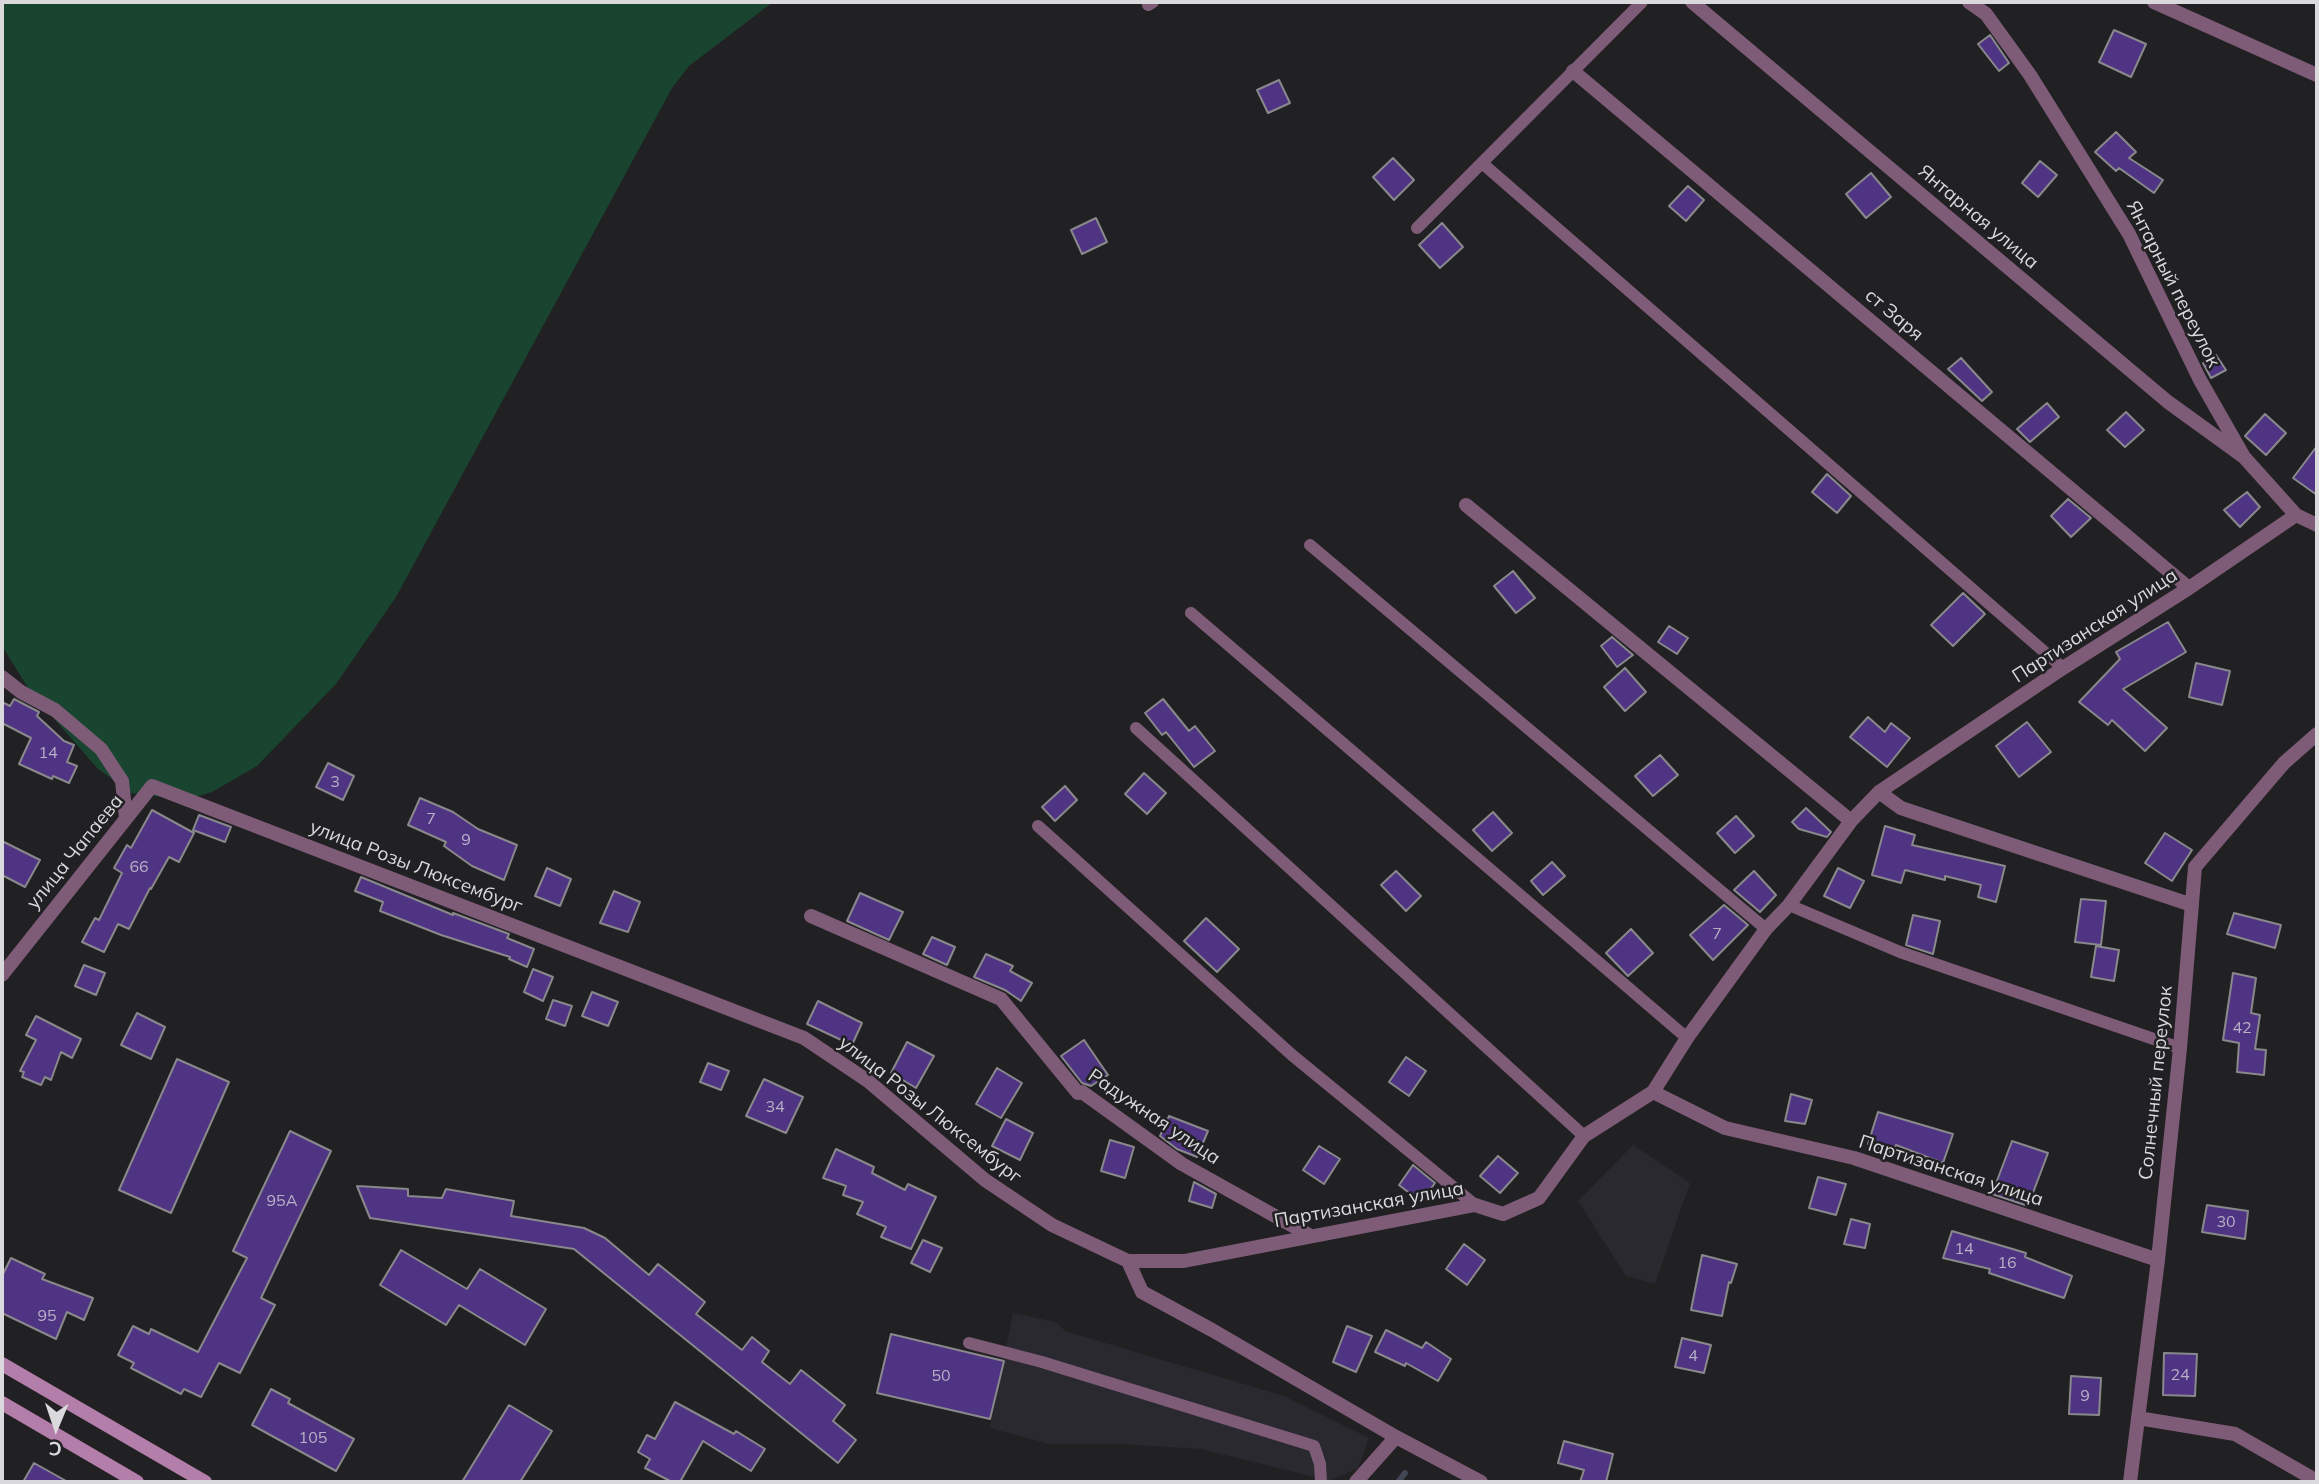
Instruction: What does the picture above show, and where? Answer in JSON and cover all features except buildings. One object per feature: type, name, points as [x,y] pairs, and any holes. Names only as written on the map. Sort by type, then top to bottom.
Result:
[{"type":"main road","points":[[2,1364],[205,1482]]},
{"type":"main road","points":[[2,1403],[137,1482]]},
{"type":"street","name":"Янтарная улица","points":[[1692,2],[2168,402],[2244,457]]},
{"type":"street","name":"Янтарный переулок","points":[[1969,2],[1986,14],[2031,75],[2129,234],[2200,380],[2244,457],[2296,515]]},
{"type":"street","points":[[2154,2],[2317,75]]},
{"type":"street","name":"ст Заря","points":[[1573,71],[2189,588]]},
{"type":"street","points":[[1466,505],[1851,821]]},
{"type":"street","points":[[2296,515],[2317,525]]},
{"type":"street","name":"Партизанская улица","points":[[1128,1261],[1184,1261],[1475,1205],[1503,1214],[1539,1198],[1584,1136],[1653,1093],[1687,1038],[1766,929],[1789,905],[1851,821],[1879,792],[2296,515]]},
{"type":"street","points":[[2,677],[21,692],[55,710],[101,749],[122,781],[126,818]]},
{"type":"street","name":"Солнечный переулок","points":[[2130,1482],[2158,1260],[2195,866],[2284,763],[2317,734]]},
{"type":"street","name":"улица Чапаева","points":[[2,975],[152,786]]},
{"type":"street","name":"улица Розы Люксембург","points":[[152,786],[804,1038],[868,1081],[985,1180],[1052,1224],[1128,1261]]},
{"type":"street","points":[[1879,792],[1901,808],[2192,905]]},
{"type":"street","name":"Радужная улица","points":[[811,916],[1001,999],[1078,1093],[1082,1092],[1182,1164],[1310,1235]]},
{"type":"street","name":"Партизанская улица","points":[[1653,1093],[1726,1128],[1854,1158],[2158,1260]]},
{"type":"street","points":[[1128,1261],[1142,1292],[1212,1329],[1395,1437],[1481,1482]]},
{"type":"street","points":[[2138,1418],[2235,1434],[2317,1481]]},
{"type":"street","points":[[1356,1482],[1395,1437]]},
{"type":"lane","points":[[1418,228],[1642,2]]},
{"type":"lane","points":[[1482,163],[2063,668]]},
{"type":"lane","points":[[1310,545],[1766,929]]},
{"type":"lane","points":[[1191,613],[1687,1038]]},
{"type":"lane","points":[[1136,728],[1584,1136]]},
{"type":"lane","points":[[1038,826],[1292,1055],[1475,1205]]},
{"type":"lane","points":[[1789,905],[1900,952],[2180,1048]]},
{"type":"lane","points":[[968,1343],[1042,1362],[1314,1446],[1320,1464],[1321,1482]]},
{"type":"shaded area","points":[[1633,1145],[1690,1183],[1655,1284],[1626,1276],[1578,1201]]},
{"type":"shaded area","points":[[1013,1313],[1056,1322],[1065,1331],[1284,1396],[1369,1438],[1358,1468],[1330,1481],[1201,1449],[1119,1444],[1049,1444],[990,1428]]},
{"type":"green space","points":[[2,2],[773,2],[689,66],[672,88],[396,597],[336,684],[257,766],[212,792],[185,800],[131,793],[97,768],[30,691],[2,646]]},
{"type":"waterway","points":[[1398,1482],[1405,1473]]}]
